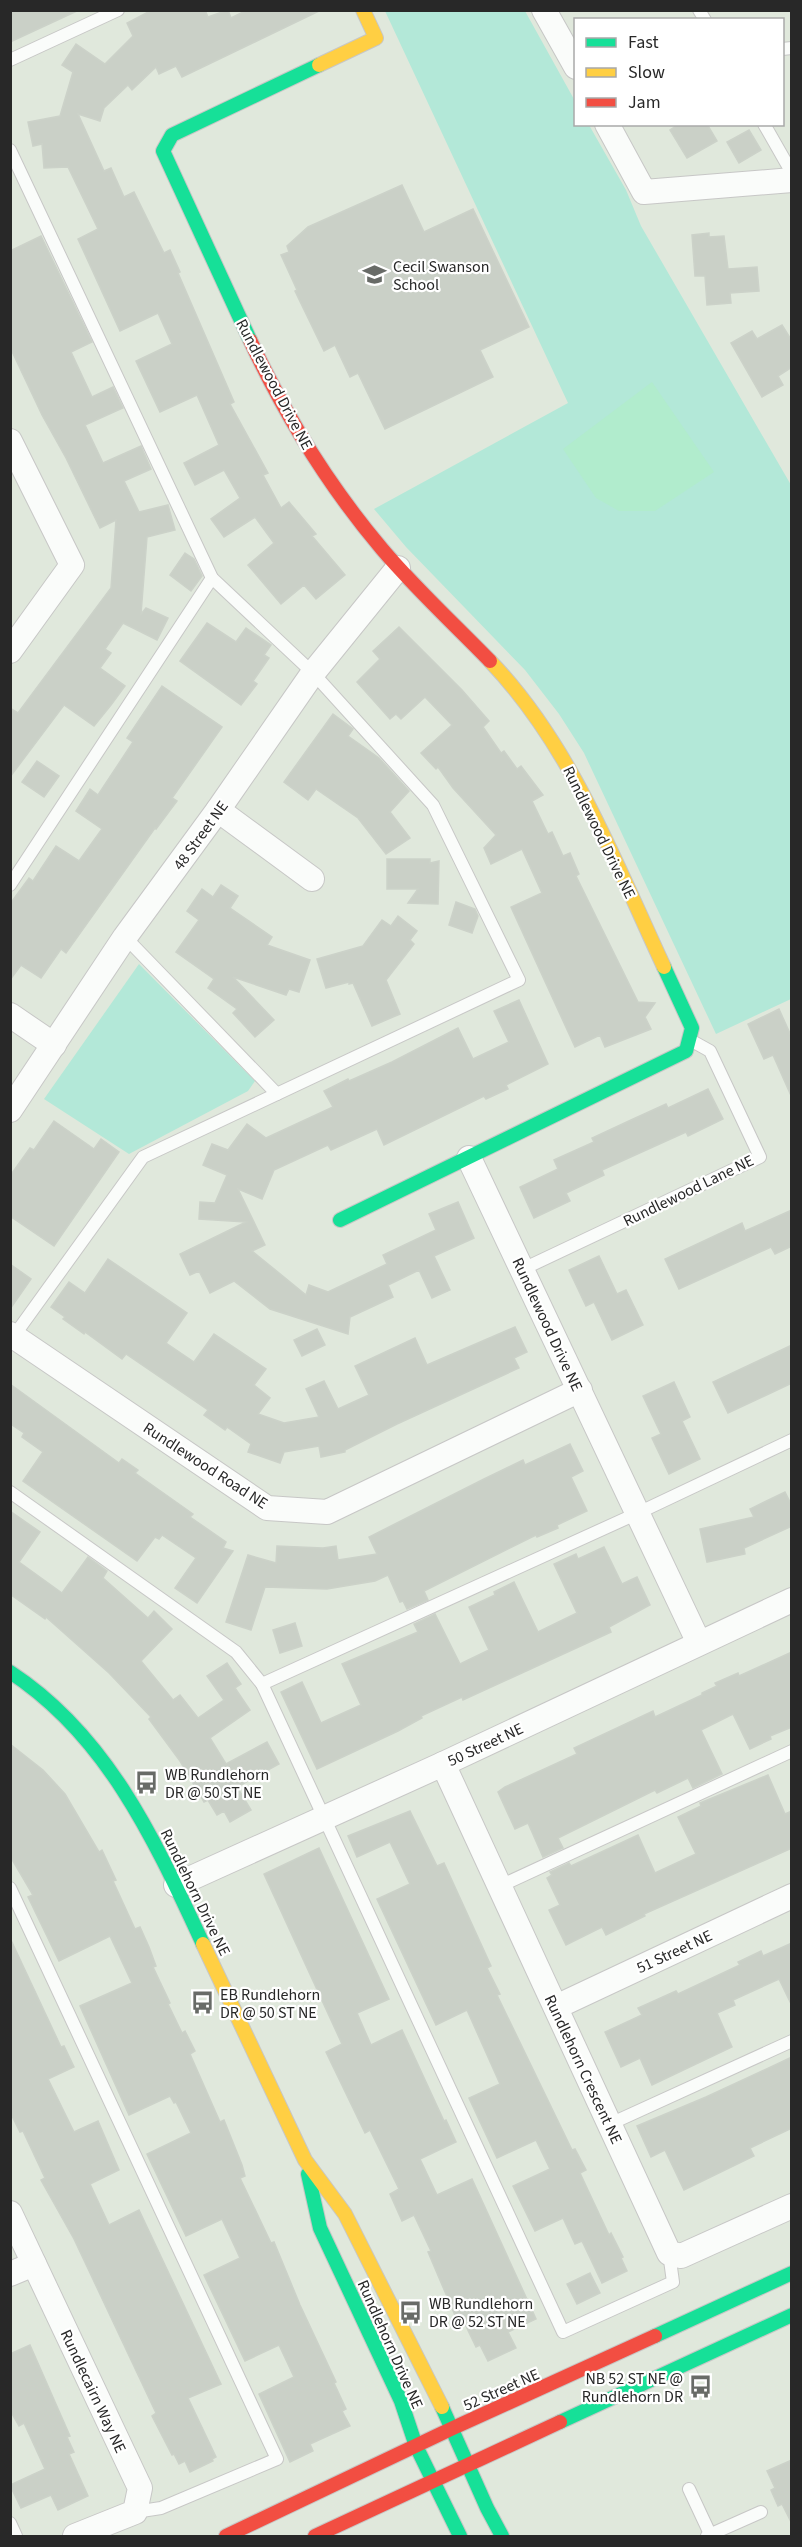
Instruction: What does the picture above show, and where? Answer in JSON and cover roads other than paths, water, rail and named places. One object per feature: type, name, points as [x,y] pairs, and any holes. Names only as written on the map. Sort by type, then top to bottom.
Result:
[{"type":"street","name":"Rundlewood Drive NE","points":[[363,10],[376,38],[172,135],[163,151],[263,368],[288,417],[334,487],[398,568],[505,677],[554,742],[579,784],[692,1028],[689,1040]]},
{"type":"street","points":[[544,10],[574,63]]},
{"type":"street","points":[[608,126],[644,192],[792,180]]},
{"type":"street","points":[[10,441],[72,565],[10,651]]},
{"type":"street","name":"48 Street NE","points":[[10,1110],[125,938],[218,810],[313,672],[398,568]]},
{"type":"street","points":[[218,810],[312,879]]},
{"type":"street","points":[[10,1015],[54,1045]]},
{"type":"street","points":[[340,1220],[686,1051],[689,1040]]},
{"type":"street","name":"Rundlewood Drive NE","points":[[469,1158],[699,1643]]},
{"type":"street","name":"Rundlewood Road NE","points":[[12,1337],[267,1508],[327,1512],[580,1390]]},
{"type":"street","name":"50 Street NE","points":[[176,1885],[443,1764],[792,1600]]},
{"type":"street","name":"Rundlehorn Drive NE","points":[[10,1672],[30,1685],[79,1730],[122,1785],[176,1885],[305,2160],[345,2214],[453,2428],[487,2508],[502,2536]]},
{"type":"street","name":"Rundlehorn Crescent NE","points":[[443,1764],[669,2253]]},
{"type":"street","name":"51 Street NE","points":[[556,2007],[792,1896]]},
{"type":"street","name":"Rundlehorn Drive NE","points":[[305,2160],[320,2228],[401,2402],[416,2446],[460,2536]]},
{"type":"street","points":[[669,2253],[681,2256],[792,2206]]},
{"type":"street","name":"Rundlecairn Way NE","points":[[10,2213],[140,2488],[135,2512]]},
{"type":"street","points":[[10,2274],[34,2264]]},
{"type":"street","name":"52 Street NE","points":[[226,2536],[453,2428],[792,2273]]},
{"type":"street","points":[[315,2536],[792,2315]]},
{"type":"street","points":[[75,2536],[135,2512]]},
{"type":"lane","points":[[10,60],[118,10]]},
{"type":"lane","points":[[765,126],[792,173]]},
{"type":"lane","points":[[10,150],[212,578],[313,672],[433,805],[519,980],[143,1157],[12,1337]]},
{"type":"lane","points":[[10,885],[212,578]]},
{"type":"lane","points":[[125,938],[277,1094]]},
{"type":"lane","name":"Rundlewood Lane NE","points":[[523,1269],[760,1157],[710,1051],[689,1040]]},
{"type":"lane","points":[[262,1684],[638,1513],[792,1440]]},
{"type":"lane","points":[[10,1492],[236,1652],[262,1684],[563,2332],[673,2282],[669,2253]]},
{"type":"lane","points":[[500,1886],[792,1751]]},
{"type":"lane","points":[[10,1888],[277,2459],[161,2508],[135,2512]]},
{"type":"lane","points":[[610,2124],[792,2041]]},
{"type":"lane","points":[[689,2489],[709,2536],[761,2512]]},
{"type":"lane","points":[[10,2523],[16,2536]]},
{"type":"place","name":"Cecil Swanson School","points":[[375,275]]},
{"type":"place","name":"WB Rundlehorn DR @ 50 ST NE","points":[[147,1783]]},
{"type":"place","name":"EB Rundlehorn DR @ 50 ST NE","points":[[202,2003]]},
{"type":"place","name":"WB Rundlehorn DR @ 52 ST NE","points":[[411,2312]]},
{"type":"place","name":"NB 52 ST NE @ Rundlehorn DR","points":[[701,2387]]}]
